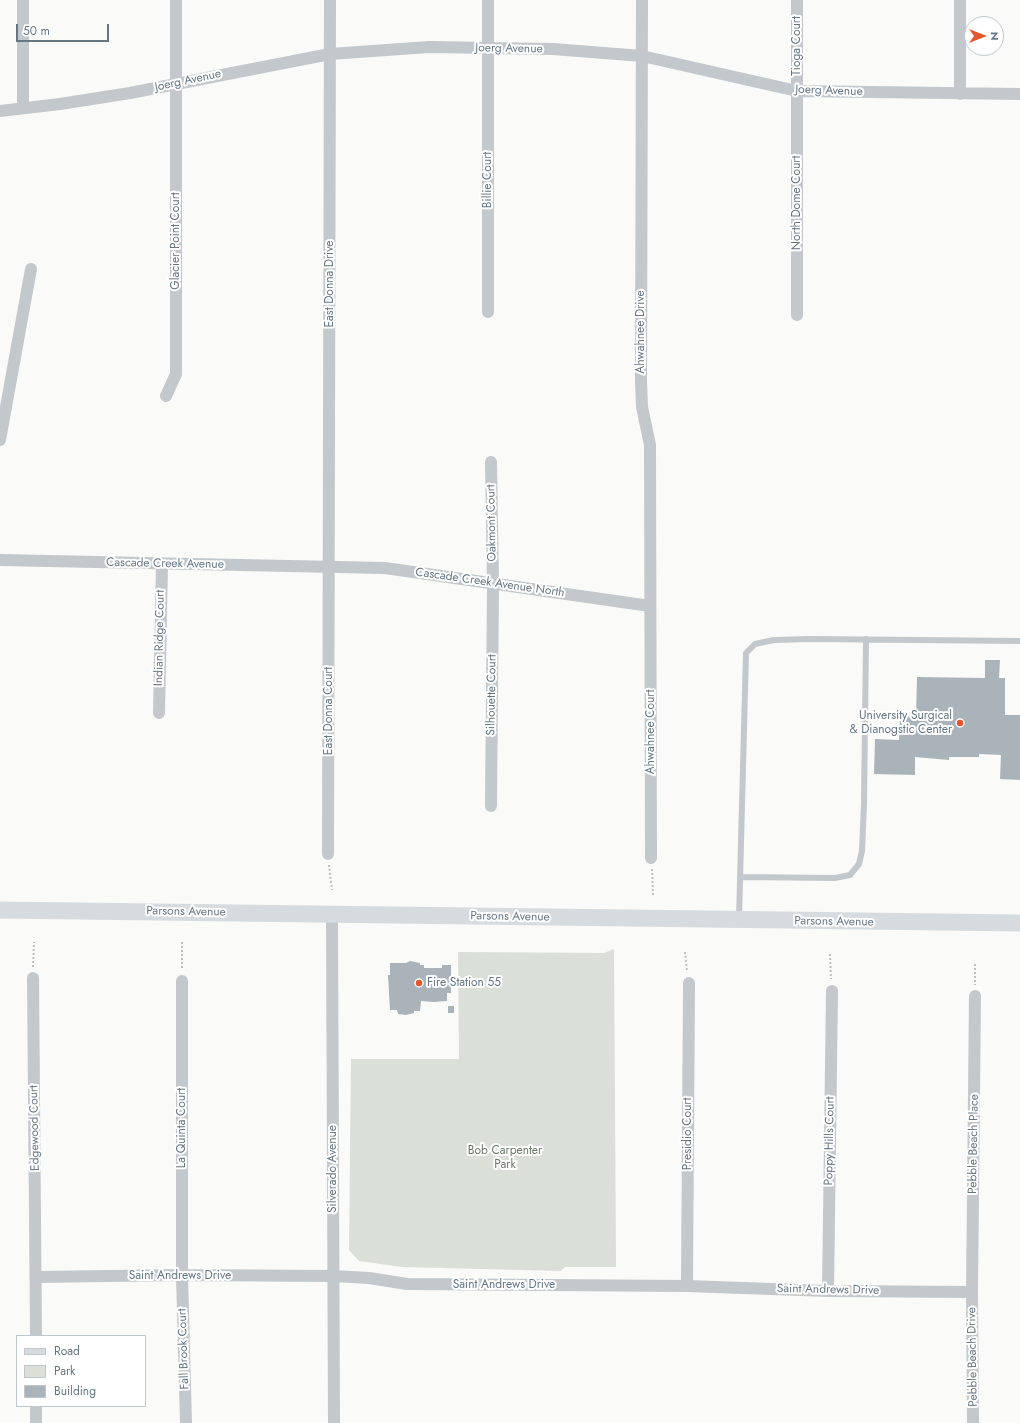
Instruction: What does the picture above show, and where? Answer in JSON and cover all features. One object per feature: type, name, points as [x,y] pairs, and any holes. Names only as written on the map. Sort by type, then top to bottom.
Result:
[{"type":"street","points":[[23,0],[23,108]]},
{"type":"street","name":"Glacier Point Court","points":[[166,396],[176,374],[176,0]]},
{"type":"street","name":"East Donna Drive","points":[[329,568],[330,0]]},
{"type":"street","name":"Billie Court","points":[[488,0],[488,312]]},
{"type":"street","name":"Ahwahnee Drive","points":[[642,0],[642,407],[650,445],[650,606]]},
{"type":"street","name":"Tioga Court","points":[[796,91],[797,0]]},
{"type":"street","points":[[960,0],[960,94]]},
{"type":"street","name":"Joerg Avenue","points":[[0,111],[115,96],[175,83],[330,54],[429,47],[553,49],[642,56],[796,91],[1020,94]]},
{"type":"street","name":"North Dome Court","points":[[796,91],[797,315]]},
{"type":"street","points":[[0,440],[30,269]]},
{"type":"street","name":"Oakmont Court","points":[[491,462],[493,584]]},
{"type":"street","name":"Cascade Creek Avenue","points":[[0,560],[329,568]]},
{"type":"street","name":"Indian Ridge Court","points":[[159,713],[162,564]]},
{"type":"street","name":"Cascade Creek Avenue North","points":[[329,568],[400,570],[650,606]]},
{"type":"street","name":"East Donna Court","points":[[328,854],[329,568]]},
{"type":"street","name":"Silhouette Court","points":[[490,806],[493,584]]},
{"type":"street","name":"Ahwahnee Court","points":[[650,606],[651,858]]},
{"type":"street","name":"Parsons Avenue","points":[[0,910],[739,921],[1020,923]]},
{"type":"street","name":"Silverado Avenue","points":[[332,914],[334,1423]]},
{"type":"street","name":"Edgewood Court","points":[[33,978],[36,1335]]},
{"type":"street","name":"La Quinta Court","points":[[182,981],[182,1275]]},
{"type":"street","name":"Presidio Court","points":[[688,1286],[689,983]]},
{"type":"street","name":"Poppy Hills Court","points":[[828,1291],[832,991]]},
{"type":"street","name":"Pebble Beach Place","points":[[972,1292],[975,996]]},
{"type":"street","name":"Saint Andrews Drive","points":[[36,1277],[182,1275],[334,1276],[369,1278],[407,1284],[688,1286],[828,1291],[972,1292]]},
{"type":"street","name":"Fall Brook Court","points":[[182,1275],[186,1423]]},
{"type":"street","name":"Pebble Beach Drive","points":[[972,1292],[973,1423]]},
{"type":"street","points":[[36,1407],[36,1423]]},
{"type":"lane","points":[[739,921],[746,653],[755,644],[774,640],[866,639],[1020,641]]},
{"type":"lane","points":[[741,877],[835,878],[850,875],[859,864],[862,851],[864,804],[866,639]]},
{"type":"path","points":[[328,854],[332,890]]},
{"type":"path","points":[[651,858],[653,895]]},
{"type":"path","points":[[33,978],[34,942]]},
{"type":"path","points":[[182,942],[182,981]]},
{"type":"path","points":[[685,952],[689,983]]},
{"type":"path","points":[[830,954],[832,991]]},
{"type":"path","points":[[975,964],[975,996]]},
{"type":"green space","name":"Bob Carpenter Park","points":[[614,949],[616,1267],[565,1267],[561,1271],[402,1267],[359,1261],[349,1250],[351,1059],[459,1059],[458,952],[604,953]]},
{"type":"building","name":"University Surgical & Dianogstic Center","points":[[985,660],[1000,660],[999,678],[1005,678],[1005,715],[1020,715],[1020,780],[1000,779],[1001,755],[979,754],[979,757],[949,757],[949,760],[915,757],[915,775],[874,774],[875,739],[899,740],[900,716],[916,717],[917,677],[985,678]]},
{"type":"building","name":"Fire Station 55","points":[[410,961],[424,965],[424,968],[442,968],[442,965],[451,965],[451,993],[447,993],[447,1001],[421,1001],[420,1011],[414,1011],[414,1013],[406,1015],[398,1014],[397,1010],[390,1010],[388,975],[390,975],[390,963],[406,963]]},
{"type":"building","points":[[448,1006],[454,1006],[454,1013],[448,1013]]},
{"type":"place","name":"University Surgical & Dianogstic Center","points":[[960,723]]},
{"type":"place","name":"Fire Station 55","points":[[419,983]]}]
